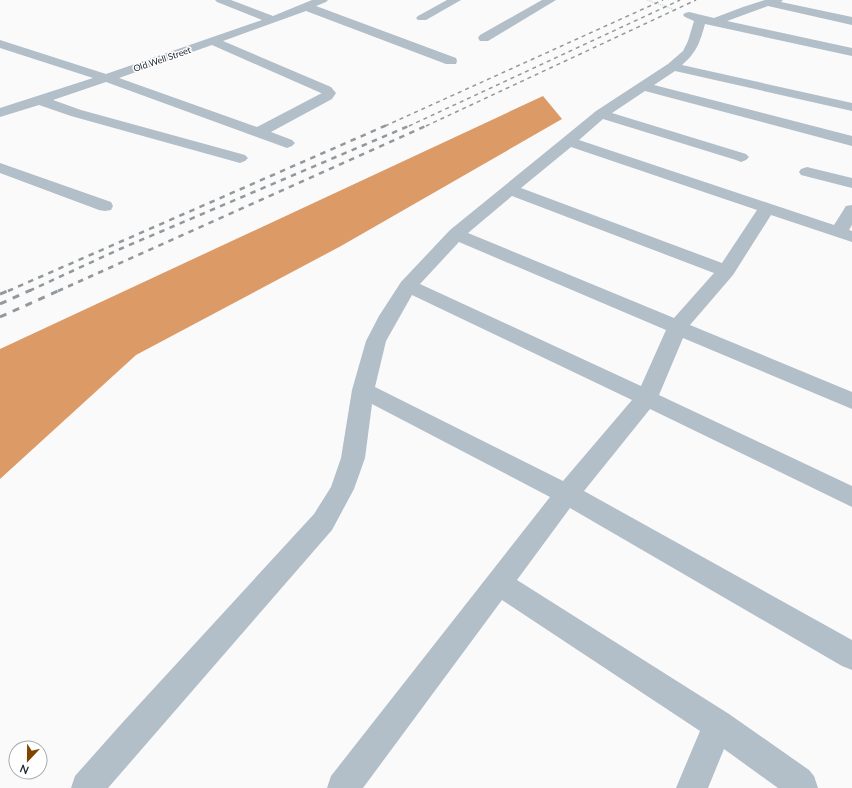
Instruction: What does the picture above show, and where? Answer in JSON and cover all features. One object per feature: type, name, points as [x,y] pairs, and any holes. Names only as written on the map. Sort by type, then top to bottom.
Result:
[{"type":"street","points":[[221,0],[273,20]]},
{"type":"street","name":"Old Well Street","points":[[0,112],[106,78],[273,20],[322,0]]},
{"type":"street","points":[[422,18],[455,0]]},
{"type":"street","points":[[484,38],[550,0]]},
{"type":"street","points":[[701,18],[773,2],[852,21]]},
{"type":"street","points":[[307,7],[451,61]]},
{"type":"street","points":[[701,18],[852,52]]},
{"type":"street","points":[[87,788],[322,522],[342,489],[353,458],[363,390],[376,341],[389,316],[408,286],[456,234],[568,141],[601,114],[645,87],[673,67],[688,53],[694,41],[701,18]]},
{"type":"street","points":[[212,41],[326,90],[329,93],[327,96],[258,133]]},
{"type":"street","points":[[0,44],[106,78],[287,143]]},
{"type":"street","points":[[673,67],[852,107]]},
{"type":"street","points":[[645,87],[852,141]]},
{"type":"street","points":[[39,100],[76,113],[240,158]]},
{"type":"street","points":[[601,114],[742,157]]},
{"type":"street","points":[[568,141],[766,209],[845,234],[852,210]]},
{"type":"street","points":[[0,168],[105,206]]},
{"type":"street","points":[[807,172],[852,183]]},
{"type":"street","points":[[510,190],[726,271]]},
{"type":"street","points":[[343,788],[500,584],[567,494],[647,398],[678,326],[726,271],[766,209]]},
{"type":"street","points":[[456,234],[678,326],[852,401]]},
{"type":"street","points":[[408,286],[647,398],[852,497]]},
{"type":"street","points":[[363,390],[567,494],[852,656]]},
{"type":"street","points":[[500,584],[718,725],[797,782],[802,788]]},
{"type":"street","points":[[692,788],[718,725]]},
{"type":"path","points":[[647,0],[701,18]]},
{"type":"shaded area","points":[[543,96],[562,119],[341,246],[136,355],[0,479],[0,349]]},
{"type":"railway","points":[[385,126],[663,0]]},
{"type":"railway","points":[[409,126],[680,0]]},
{"type":"railway","points":[[426,126],[696,0]]},
{"type":"railway","points":[[8,291],[387,125]]},
{"type":"railway","points":[[29,291],[120,249],[411,125]]},
{"type":"railway","points":[[58,291],[428,125]]},
{"type":"railway","points":[[0,294],[10,290]]},
{"type":"railway","points":[[0,304],[31,290]]},
{"type":"railway","points":[[0,317],[60,290]]}]
